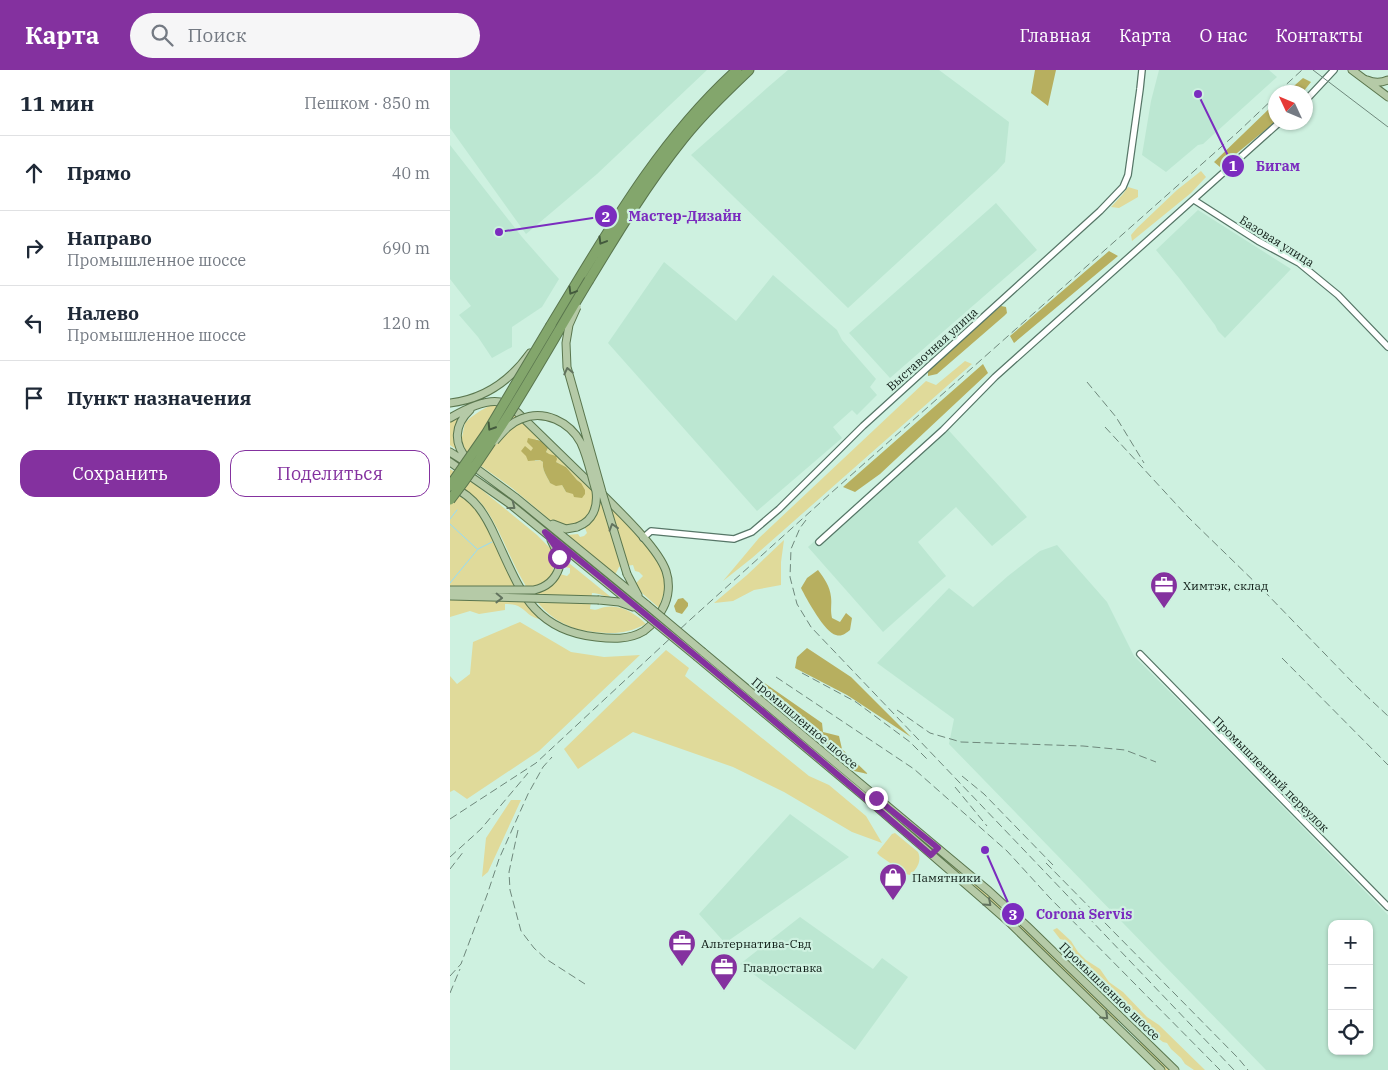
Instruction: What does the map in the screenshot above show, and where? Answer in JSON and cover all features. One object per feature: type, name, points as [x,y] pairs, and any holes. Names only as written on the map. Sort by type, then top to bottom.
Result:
[{"type":"highway","points":[[450,486],[486,434],[608,232],[643,179],[677,133],[736,70]]},
{"type":"highway","points":[[450,500],[475,469],[631,211],[688,133],[749,70]]},
{"type":"main road","points":[[720,98],[755,70]]},
{"type":"main road","points":[[1352,70],[1388,97]]},
{"type":"main road","points":[[1364,79],[1376,82],[1388,80]]},
{"type":"main road","points":[[589,280],[569,325],[566,359],[578,407],[627,574],[644,608]]},
{"type":"main road","points":[[450,403],[471,399],[491,390],[507,379],[520,366],[551,325]]},
{"type":"main road","points":[[450,418],[459,412],[494,402],[506,404],[512,408],[619,511],[643,538],[662,564],[668,587],[666,602],[658,617],[654,623],[642,632],[629,637],[610,638],[573,633],[548,621],[531,605],[519,585],[485,516],[472,499],[450,486]]},
{"type":"main road","points":[[476,406],[460,421],[457,433],[461,451],[475,469],[505,430],[522,418],[536,416],[548,417],[559,421],[571,430],[581,443],[596,491],[597,504],[594,515],[577,528],[566,529],[560,528],[538,515]]},
{"type":"main road","name":"Промышленное шоссе","points":[[450,452],[538,515],[644,608],[989,891],[1175,1070]]},
{"type":"main road","name":"Промышленное шоссе","points":[[450,463],[460,468],[510,504],[644,608]]},
{"type":"main road","points":[[450,590],[534,590],[546,586],[555,578],[560,563],[558,552],[545,532]]},
{"type":"main road","points":[[450,596],[599,600],[619,602],[644,608]]},
{"type":"main road","name":"Промышленное шоссе","points":[[700,654],[1011,924],[1161,1070]]},
{"type":"main road","points":[[931,855],[938,848]]},
{"type":"main road","points":[[1128,1038],[1135,1031]]},
{"type":"street","name":"Выставочная улица","points":[[643,538],[651,531],[734,539],[752,532],[779,509],[862,426],[1100,211],[1124,186],[1128,175],[1142,70]]},
{"type":"street","points":[[1313,92],[1334,70]]},
{"type":"street","points":[[819,542],[943,430],[994,378],[1271,130]]},
{"type":"street","name":"Базовая улица","points":[[1194,200],[1258,241],[1299,263],[1338,295],[1388,347]]},
{"type":"street","name":"Промышленный переулок","points":[[1140,654],[1388,907]]},
{"type":"shaded area","points":[[450,70],[707,70],[597,174],[526,234],[450,128]]},
{"type":"shaded area","points":[[788,70],[939,70],[1009,122],[1005,162],[848,308],[691,155]]},
{"type":"shaded area","points":[[1035,70],[1056,70],[1048,106],[1031,93]]},
{"type":"shaded area","points":[[1159,70],[1269,70],[1277,77],[1203,144],[1198,145],[1166,172],[1142,155],[1151,101]]},
{"type":"shaded area","points":[[1303,78],[1311,82],[1309,85],[1295,85]]},
{"type":"shaded area","points":[[1268,110],[1268,128],[1220,167],[1214,162]]},
{"type":"shaded area","points":[[450,145],[522,237],[559,279],[542,307],[512,327],[512,347],[492,358],[478,337],[459,315],[471,306],[450,279]]},
{"type":"shaded area","points":[[1201,171],[1206,177],[1191,193],[1132,241],[1131,235],[1137,228],[1177,190]]},
{"type":"shaded area","points":[[1128,187],[1138,190],[1138,197],[1119,208],[1111,207],[1123,194]]},
{"type":"shaded area","points":[[996,203],[1037,250],[890,378],[849,333]]},
{"type":"shaded area","points":[[1198,210],[1291,269],[1225,338],[1156,250]]},
{"type":"shaded area","points":[[1109,251],[1118,256],[1014,343],[1010,336]]},
{"type":"shaded area","points":[[664,262],[736,321],[773,275],[837,330],[842,340],[876,379],[870,387],[877,395],[857,415],[852,410],[833,427],[842,438],[757,511],[608,343]]},
{"type":"shaded area","points":[[1001,306],[1006,307],[1007,313],[1004,316],[937,374],[928,376],[928,371],[941,358]]},
{"type":"shaded area","points":[[965,361],[972,364],[752,558],[723,581],[759,538],[926,381],[936,385]]},
{"type":"shaded area","points":[[983,364],[988,373],[880,474],[855,492],[843,487]]},
{"type":"shaded area","points":[[496,405],[515,415],[542,441],[536,439],[532,451],[535,461],[540,460],[543,462],[544,471],[550,483],[562,485],[566,492],[581,483],[566,467],[556,462],[546,452],[548,448],[613,509],[653,554],[661,566],[665,578],[665,589],[659,608],[642,593],[636,583],[643,576],[635,571],[633,565],[619,567],[615,575],[567,535],[578,534],[580,537],[587,533],[580,522],[572,527],[557,524],[550,520],[512,488],[474,461],[466,452],[462,442],[465,423],[480,411],[489,406]]},
{"type":"shaded area","points":[[463,413],[454,437],[457,450],[450,445],[450,422]]},
{"type":"shaded area","points":[[943,424],[1027,517],[992,546],[956,507],[918,542],[946,576],[883,632],[808,547]]},
{"type":"shaded area","points":[[528,438],[542,441],[548,448],[546,452],[556,456],[556,462],[566,467],[581,483],[585,490],[582,498],[574,497],[573,494],[566,492],[562,485],[556,486],[550,483],[544,471],[543,462],[540,460],[528,461],[521,451],[525,446],[531,451],[533,448],[527,442]]},
{"type":"shaded area","points":[[450,469],[476,485],[550,548],[555,558],[553,572],[567,576],[570,573],[570,568],[565,567],[564,559],[612,598],[592,593],[590,609],[597,610],[612,606],[623,608],[633,613],[646,624],[620,632],[594,632],[574,628],[558,620],[544,609],[532,596],[523,581],[490,515],[469,492],[450,485]]},
{"type":"shaded area","points":[[450,492],[468,501],[482,516],[520,593],[540,619],[533,617],[513,604],[505,604],[505,610],[479,614],[470,611],[450,617]]},
{"type":"shaded area","points":[[784,540],[781,562],[781,585],[754,590],[733,601],[714,603],[747,575]]},
{"type":"shaded area","points":[[1057,545],[1107,602],[1134,656],[1388,915],[1388,1070],[1266,1070],[949,744],[954,719],[877,663],[949,588],[973,607],[1040,551]]},
{"type":"shaded area","points":[[818,570],[829,589],[832,618],[840,622],[846,613],[852,618],[850,630],[842,635],[836,635],[827,628],[816,614],[801,588],[807,578]]},
{"type":"shaded area","points":[[683,598],[688,603],[688,606],[682,614],[676,612],[674,606],[678,599]]},
{"type":"shaded area","points":[[520,622],[571,652],[604,657],[640,655],[539,751],[467,799],[454,790],[450,792],[450,676],[457,684],[470,674],[473,642]]},
{"type":"shaded area","points":[[807,648],[851,677],[911,737],[847,695],[795,668],[797,657]]},
{"type":"shaded area","points":[[666,650],[689,668],[685,676],[809,776],[829,785],[866,816],[882,843],[852,832],[784,792],[733,767],[633,732],[578,769],[564,749]]},
{"type":"shaded area","points":[[763,682],[822,723],[823,732],[839,736],[842,749],[868,774],[854,771],[839,751],[821,742],[755,684]]},
{"type":"shaded area","points":[[511,800],[521,800],[488,872],[482,877],[486,838]]},
{"type":"shaded area","points":[[790,814],[849,857],[725,943],[699,914]]},
{"type":"shaded area","points":[[895,833],[918,852],[918,865],[910,875],[877,853],[892,834]]},
{"type":"shaded area","points":[[947,859],[1019,922],[1119,1020],[1116,1023],[1005,914],[944,862]]},
{"type":"shaded area","points":[[800,917],[873,969],[882,958],[908,977],[855,1050],[740,964]]},
{"type":"shaded area","points":[[1057,928],[1071,941],[1086,960],[1100,969],[1109,982],[1123,992],[1147,1017],[1159,1025],[1205,1070],[1194,1070],[1185,1064],[1167,1043],[1163,1042],[1133,1017],[1085,963],[1068,951],[1064,940],[1060,939],[1053,930]]},
{"type":"shaded area","points":[[1141,1041],[1171,1070],[1165,1070],[1138,1044]]},
{"type":"waterway","points":[[450,519],[457,510]]},
{"type":"waterway","points":[[450,524],[477,549]]},
{"type":"waterway","points":[[450,583],[478,549],[492,542]]},
{"type":"tram line","points":[[1313,70],[1388,127]]},
{"type":"railway","points":[[1286,85],[1302,70]]},
{"type":"railway","points":[[450,819],[536,763],[691,619],[1268,104]]},
{"type":"railway","points":[[1087,382],[1116,417],[1144,463]]},
{"type":"railway","points":[[1105,427],[1188,517],[1388,716]]},
{"type":"railway","points":[[806,520],[800,528],[791,549],[790,577],[797,604],[811,627],[1234,1070]]},
{"type":"railway","points":[[1282,658],[1388,765]]},
{"type":"railway","points":[[802,673],[856,702],[910,742],[929,761]]},
{"type":"railway","points":[[776,677],[914,769],[1007,851],[1049,897],[1220,1070]]},
{"type":"railway","points":[[897,710],[930,733],[961,742],[1083,746],[1125,750],[1156,762]]},
{"type":"railway","points":[[450,976],[461,964],[499,859],[528,794],[543,767],[552,757]]},
{"type":"railway","points":[[450,857],[481,829],[528,773]]},
{"type":"railway","points":[[962,776],[984,794],[1053,865]]},
{"type":"railway","points":[[955,787],[987,826]]},
{"type":"railway","points":[[518,830],[509,872],[510,890],[521,931],[534,948],[546,959],[585,984]]},
{"type":"railway","points":[[450,869],[464,851]]},
{"type":"railway","points":[[1046,863],[1248,1070]]},
{"type":"railway","points":[[450,993],[460,969]]},
{"type":"place","name":"Бигам","points":[[1198,94]]},
{"type":"place","name":"Мастер-Дизайн","points":[[499,232]]},
{"type":"place","name":"Химтэк, склад","points":[[1164,609]]},
{"type":"place","name":"Corona Servis","points":[[985,850]]},
{"type":"place","name":"Памятники","points":[[893,901]]},
{"type":"place","name":"Альтернатива-Свд","points":[[682,967]]},
{"type":"place","name":"Главдоставка","points":[[724,991]]},
{"type":"route","points":[[559,557],[555,546],[545,532],[698,657],[931,855],[938,848],[876,798]]}]
